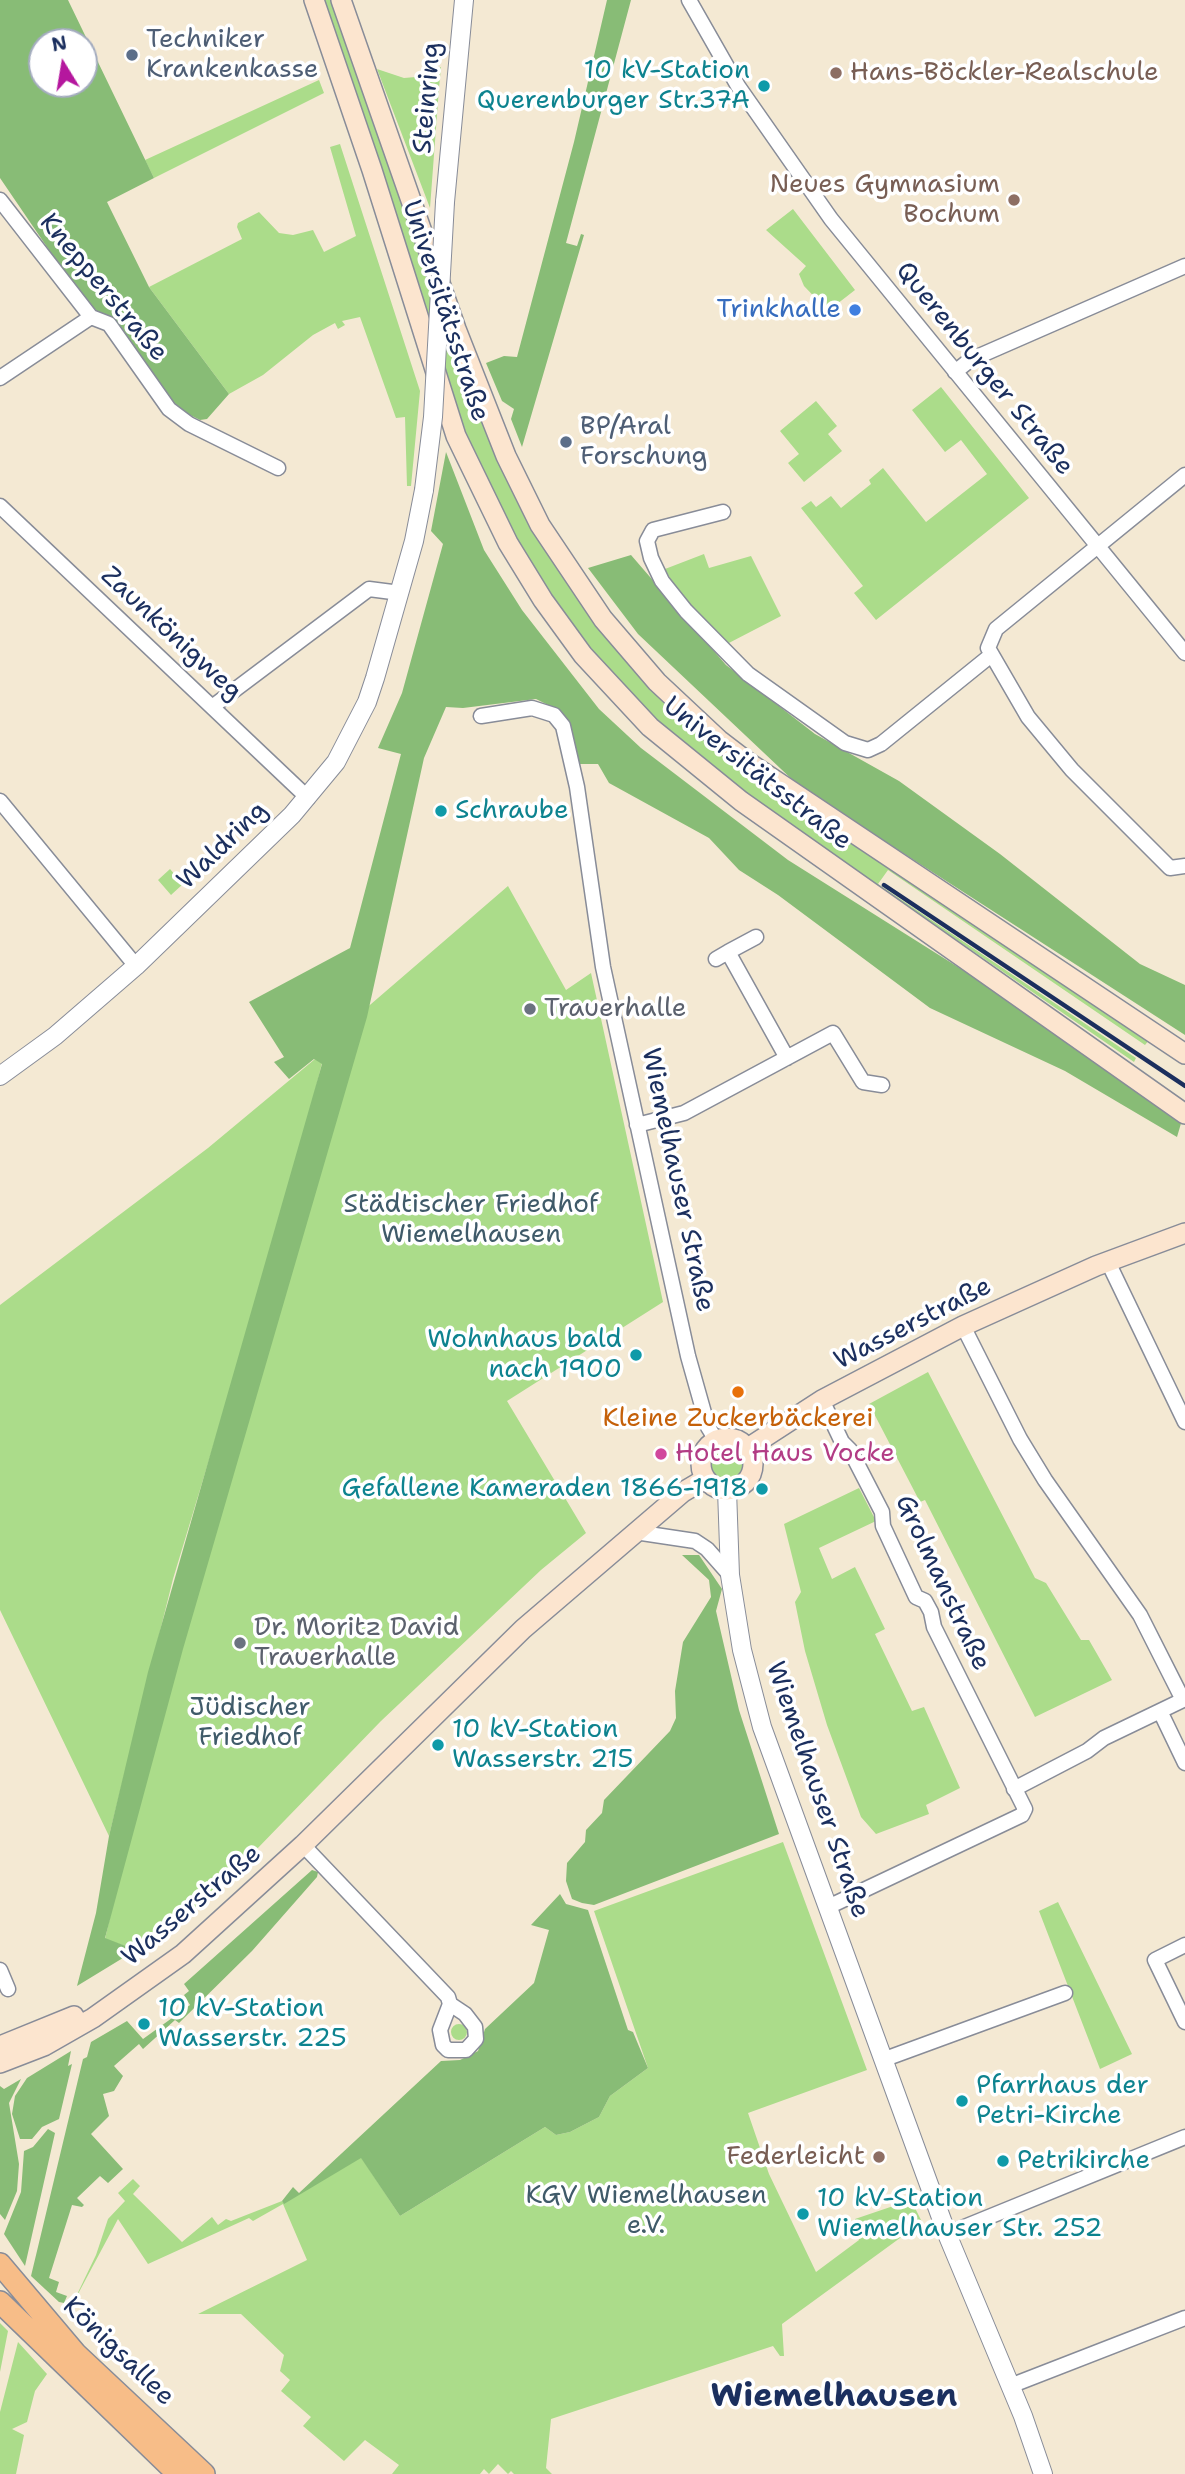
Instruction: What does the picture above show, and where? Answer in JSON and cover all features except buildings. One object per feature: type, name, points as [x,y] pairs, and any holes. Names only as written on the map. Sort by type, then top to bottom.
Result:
[{"type":"main road","name":"Universitätsstraße","points":[[314,0],[372,170],[456,436],[508,544],[543,600],[583,655],[650,727],[741,801],[1185,1114]]},
{"type":"main road","name":"Universitätsstraße","points":[[341,0],[456,329],[506,456],[540,524],[603,619],[667,691],[749,763],[1185,1054]]},
{"type":"main road","name":"Wasserstraße","points":[[1131,1253],[1151,1236],[1185,1220]]},
{"type":"main road","name":"Wasserstraße","points":[[748,1448],[822,1400],[963,1326],[1108,1262],[1185,1233]]},
{"type":"main road","points":[[733,1438],[748,1448],[753,1466],[751,1476],[745,1484],[727,1490],[711,1485],[705,1479],[701,1470],[703,1452],[716,1440],[733,1438]]},
{"type":"main road","name":"Wasserstraße","points":[[0,2063],[61,2037],[183,1954],[303,1845],[523,1629],[683,1492],[705,1479]]},
{"type":"main road","name":"Wasserstraße","points":[[0,2046],[112,2003]]},
{"type":"main road","name":"Königsallee","points":[[0,2264],[28,2301],[76,2354],[204,2474]]},
{"type":"main road","name":"Königsallee","points":[[0,2302],[178,2474]]},
{"type":"street","name":"Steinring","points":[[445,202],[464,0]]},
{"type":"street","name":"Querenburger Straße","points":[[689,0],[737,86],[831,219],[1185,653]]},
{"type":"street","name":"Knepperstraße","points":[[0,200],[91,317],[109,324],[169,408],[189,424],[278,468]]},
{"type":"street","name":"Waldring","points":[[1,1072],[55,1036],[136,966],[308,798],[336,762],[367,702],[400,593],[424,490],[433,417],[445,202]]},
{"type":"street","points":[[955,372],[970,360],[1185,266]]},
{"type":"street","points":[[0,378],[91,317]]},
{"type":"street","points":[[1185,475],[996,629],[989,639],[990,656],[1028,717],[1073,770],[1163,861],[1178,869],[1185,866]]},
{"type":"street","name":"Zaunkönigweg","points":[[0,506],[308,798]]},
{"type":"street","points":[[723,512],[653,530],[648,541],[651,558],[662,581],[748,674],[845,743],[867,750],[881,744],[990,656]]},
{"type":"street","points":[[212,706],[369,589],[400,593]]},
{"type":"street","name":"Wiemelhauser Straße","points":[[481,716],[532,708],[554,715],[563,726],[577,787],[603,967],[698,1394],[708,1427],[716,1440]]},
{"type":"street","points":[[0,801],[136,966]]},
{"type":"street","points":[[756,937],[722,956],[787,1058]]},
{"type":"street","points":[[637,1125],[684,1113],[833,1034],[863,1082],[883,1085]]},
{"type":"street","points":[[1108,1262],[1185,1422]]},
{"type":"street","points":[[963,1326],[1020,1438],[1045,1480],[1140,1615],[1183,1700],[1014,1788]]},
{"type":"street","name":"Grolmanstraße","points":[[822,1400],[842,1442],[850,1450],[882,1512],[883,1525],[916,1597],[925,1601],[931,1612],[934,1627],[1025,1809],[1022,1815],[828,1907]]},
{"type":"street","name":"Wiemelhauser Straße","points":[[727,1490],[730,1575],[742,1650],[762,1727],[947,2234],[1043,2474]]},
{"type":"street","points":[[635,1532],[695,1541],[707,1549],[730,1575]]},
{"type":"street","points":[[1160,1711],[1185,1763]]},
{"type":"street","points":[[303,1845],[442,1991],[450,2004]]},
{"type":"street","points":[[1185,1945],[1155,1959],[1185,2022]]},
{"type":"street","points":[[0,1970],[8,1989]]},
{"type":"street","points":[[885,2059],[1065,1993]]},
{"type":"street","points":[[947,2234],[1185,2137]]},
{"type":"street","points":[[1010,2386],[1185,2318]]},
{"type":"green space","points":[[0,0],[68,0],[82,28],[28,28],[28,98],[98,98],[98,62],[154,178],[107,202],[149,287],[229,394],[207,419],[200,420],[178,409],[111,323],[81,297],[0,178]]},
{"type":"green space","points":[[323,0],[332,0],[485,429],[516,500],[541,544],[735,762],[1149,1040],[1145,1045],[888,870],[878,884],[1136,1058],[1134,1062],[752,799],[650,716],[572,629],[519,549],[469,442]]},
{"type":"green space","points":[[607,0],[631,0],[566,243],[577,246],[581,234],[584,235],[522,447],[511,419],[514,409],[502,401],[486,363],[504,356],[517,357],[574,142]]},
{"type":"green space","points":[[441,67],[430,208],[377,69],[404,78],[416,77]]},
{"type":"green space","points":[[319,80],[324,93],[154,178],[145,160]]},
{"type":"green space","points":[[340,144],[420,391],[411,486],[407,486],[405,417],[396,418],[360,317],[342,321],[345,325],[338,329],[335,323],[313,335],[263,375],[229,394],[149,287],[242,239],[238,223],[259,212],[279,233],[293,235],[313,230],[324,252],[356,236],[330,147]]},
{"type":"green space","points":[[793,209],[855,290],[828,311],[804,286],[799,274],[806,266],[766,230]]},
{"type":"green space","points":[[941,387],[1029,498],[876,620],[854,593],[863,586],[801,508],[811,501],[816,507],[831,496],[841,508],[871,484],[869,480],[883,468],[926,522],[987,474],[961,440],[945,452],[912,410]]},
{"type":"green space","points":[[816,401],[837,426],[828,434],[842,451],[804,482],[788,463],[799,454],[780,431]]},
{"type":"green space","points":[[446,452],[484,550],[522,610],[599,709],[641,748],[788,860],[1031,1013],[1182,1120],[1177,1137],[1065,1071],[930,1008],[778,895],[739,870],[709,838],[609,783],[598,764],[577,764],[569,723],[560,711],[536,699],[463,708],[446,707],[424,758],[367,1017],[183,1649],[105,1938],[136,1950],[77,1986],[96,1913],[109,1836],[148,1672],[322,1064],[314,1059],[289,1079],[274,1062],[284,1057],[249,1002],[350,948],[401,754],[378,748],[402,693],[443,544],[431,531]]},
{"type":"green space","points":[[704,554],[709,568],[751,556],[781,616],[725,645],[680,596],[665,569]]},
{"type":"green space","points":[[631,555],[726,665],[815,734],[899,781],[1000,854],[1140,964],[1185,985],[1185,1035],[799,786],[638,634],[588,568]]},
{"type":"green space","points":[[170,869],[183,884],[171,895],[158,880]]},
{"type":"green space","name":"Städtischer Friedhof Wiemelhausen","points":[[508,886],[566,990],[591,973],[663,1302],[507,1401],[586,1533],[541,1570],[381,1721],[254,1852],[196,1907],[154,1940],[136,1950],[105,1939],[156,1718],[349,1023]]},
{"type":"green space","points":[[315,1059],[322,1063],[313,1099],[245,1341],[173,1579],[109,1836],[0,1610],[0,1305],[208,1148]]},
{"type":"green space","points":[[928,1372],[1035,1578],[1046,1583],[1081,1640],[1089,1640],[1112,1680],[1035,1717],[925,1500],[920,1502],[869,1404]]},
{"type":"green space","points":[[727,1448],[738,1453],[743,1464],[738,1475],[727,1480],[716,1475],[711,1464],[716,1453]]},
{"type":"green space","points":[[859,1488],[876,1521],[819,1548],[832,1579],[855,1567],[885,1629],[875,1634],[912,1711],[924,1707],[960,1788],[926,1805],[929,1814],[876,1834],[861,1817],[827,1725],[805,1651],[795,1602],[801,1592],[784,1524]]},
{"type":"green space","points":[[682,1555],[699,1555],[722,1589],[716,1611],[739,1710],[779,1834],[594,1905],[582,1903],[572,1899],[566,1881],[567,1863],[585,1842],[586,1830],[602,1813],[604,1800],[670,1731],[676,1718],[675,1691],[683,1642],[711,1597],[709,1580]]},
{"type":"green space","name":"KGV Wiemelhausen e.V.","points":[[783,1842],[867,2070],[748,2113],[769,2174],[816,2272],[859,2240],[855,2219],[911,2200],[922,2222],[782,2324],[784,2356],[780,2356],[773,2346],[551,2419],[546,2468],[552,2474],[514,2474],[511,2471],[508,2474],[498,2464],[489,2474],[484,2469],[480,2474],[392,2474],[399,2465],[365,2440],[344,2461],[303,2426],[311,2417],[281,2391],[290,2380],[280,2371],[284,2355],[241,2314],[198,2314],[307,2260],[283,2204],[253,2221],[249,2218],[148,2264],[118,2219],[71,2307],[96,2255],[108,2219],[125,2201],[118,2193],[133,2179],[140,2186],[133,2194],[182,2242],[212,2217],[218,2225],[226,2219],[231,2221],[282,2201],[284,2203],[361,2157],[400,2216],[545,2127],[556,2135],[570,2132],[599,2117],[610,2096],[648,2068],[594,1911]]},
{"type":"green space","points":[[312,1870],[318,1872],[317,1877],[252,1951],[179,2023],[175,2020],[143,2049],[139,2044],[114,2066],[123,2076],[114,2091],[103,2094],[109,2116],[91,2134],[123,2169],[108,2183],[100,2176],[77,2198],[84,2205],[72,2205],[49,2278],[59,2282],[56,2292],[67,2296],[64,2303],[59,2302],[31,2276],[83,2059],[87,2057],[91,2042],[127,2021],[143,2039],[190,2005],[184,1995],[189,1991],[184,1984]]},
{"type":"green space","points":[[560,1894],[566,1904],[588,1910],[628,2030],[633,2032],[648,2068],[610,2096],[599,2117],[570,2132],[556,2135],[545,2127],[400,2216],[361,2158],[284,2204],[282,2201],[293,2187],[299,2193],[441,2061],[460,2060],[478,2051],[485,2029],[534,1983],[549,1930],[531,1925]]},
{"type":"green space","points":[[1058,1902],[1132,2054],[1100,2069],[1039,1911]]},
{"type":"green space","points":[[459,2024],[467,2032],[459,2040],[451,2032]]},
{"type":"green space","points":[[71,2051],[68,2066],[72,2064],[59,2119],[42,2127],[32,2139],[20,2139],[12,2114],[15,2096],[27,2078]]},
{"type":"green space","points":[[21,2079],[9,2103],[19,2164],[17,2191],[5,2220],[0,2214],[0,2086],[4,2089]]},
{"type":"green space","points":[[48,2129],[55,2133],[25,2266],[4,2234],[21,2192],[24,2151],[33,2147]]},
{"type":"green space","points":[[0,2323],[8,2331],[0,2372]]},
{"type":"green space","points":[[18,2342],[47,2374],[35,2391],[27,2422],[12,2429],[24,2435],[16,2474],[0,2474],[0,2412]]},
{"type":"railway","points":[[884,885],[1185,1086]]},
{"type":"place","name":"Techniker Krankenkasse","points":[[132,55]]},
{"type":"place","name":"Hans-Böckler-Realschule","points":[[836,73]]},
{"type":"place","name":"10 kV-Station Querenburger Str.37A","points":[[764,86]]},
{"type":"place","name":"Neues Gymnasium Bochum","points":[[1014,200]]},
{"type":"place","name":"Trinkhalle","points":[[855,310]]},
{"type":"place","name":"BP/Aral Forschung","points":[[566,442]]},
{"type":"place","name":"Schraube","points":[[441,811]]},
{"type":"place","name":"Trauerhalle","points":[[530,1009]]},
{"type":"place","name":"Wohnhaus bald nach 1900","points":[[636,1355]]},
{"type":"place","name":"Kleine Zuckerbäckerei","points":[[738,1392]]},
{"type":"place","name":"Hotel Haus Vocke","points":[[661,1454]]},
{"type":"place","name":"Gefallene Kameraden 1866-1918","points":[[762,1489]]},
{"type":"place","name":"Dr. Moritz David Trauerhalle","points":[[240,1643]]},
{"type":"place","name":"10 kV-Station Wasserstr. 215","points":[[438,1745]]},
{"type":"place","name":"10 kV-Station Wasserstr. 225","points":[[144,2024]]},
{"type":"place","name":"Pfarrhaus der Petri-Kirche","points":[[962,2101]]},
{"type":"place","name":"Federleicht","points":[[879,2157]]},
{"type":"place","name":"Petrikirche","points":[[1003,2161]]},
{"type":"place","name":"10 kV-Station Wiemelhauser Str. 252","points":[[803,2214]]},
{"type":"district","name":"Wiemelhausen","points":[[834,2397]]},
{"type":"park label","name":"Jüdischer Friedhof","points":[[250,1723]]}]
